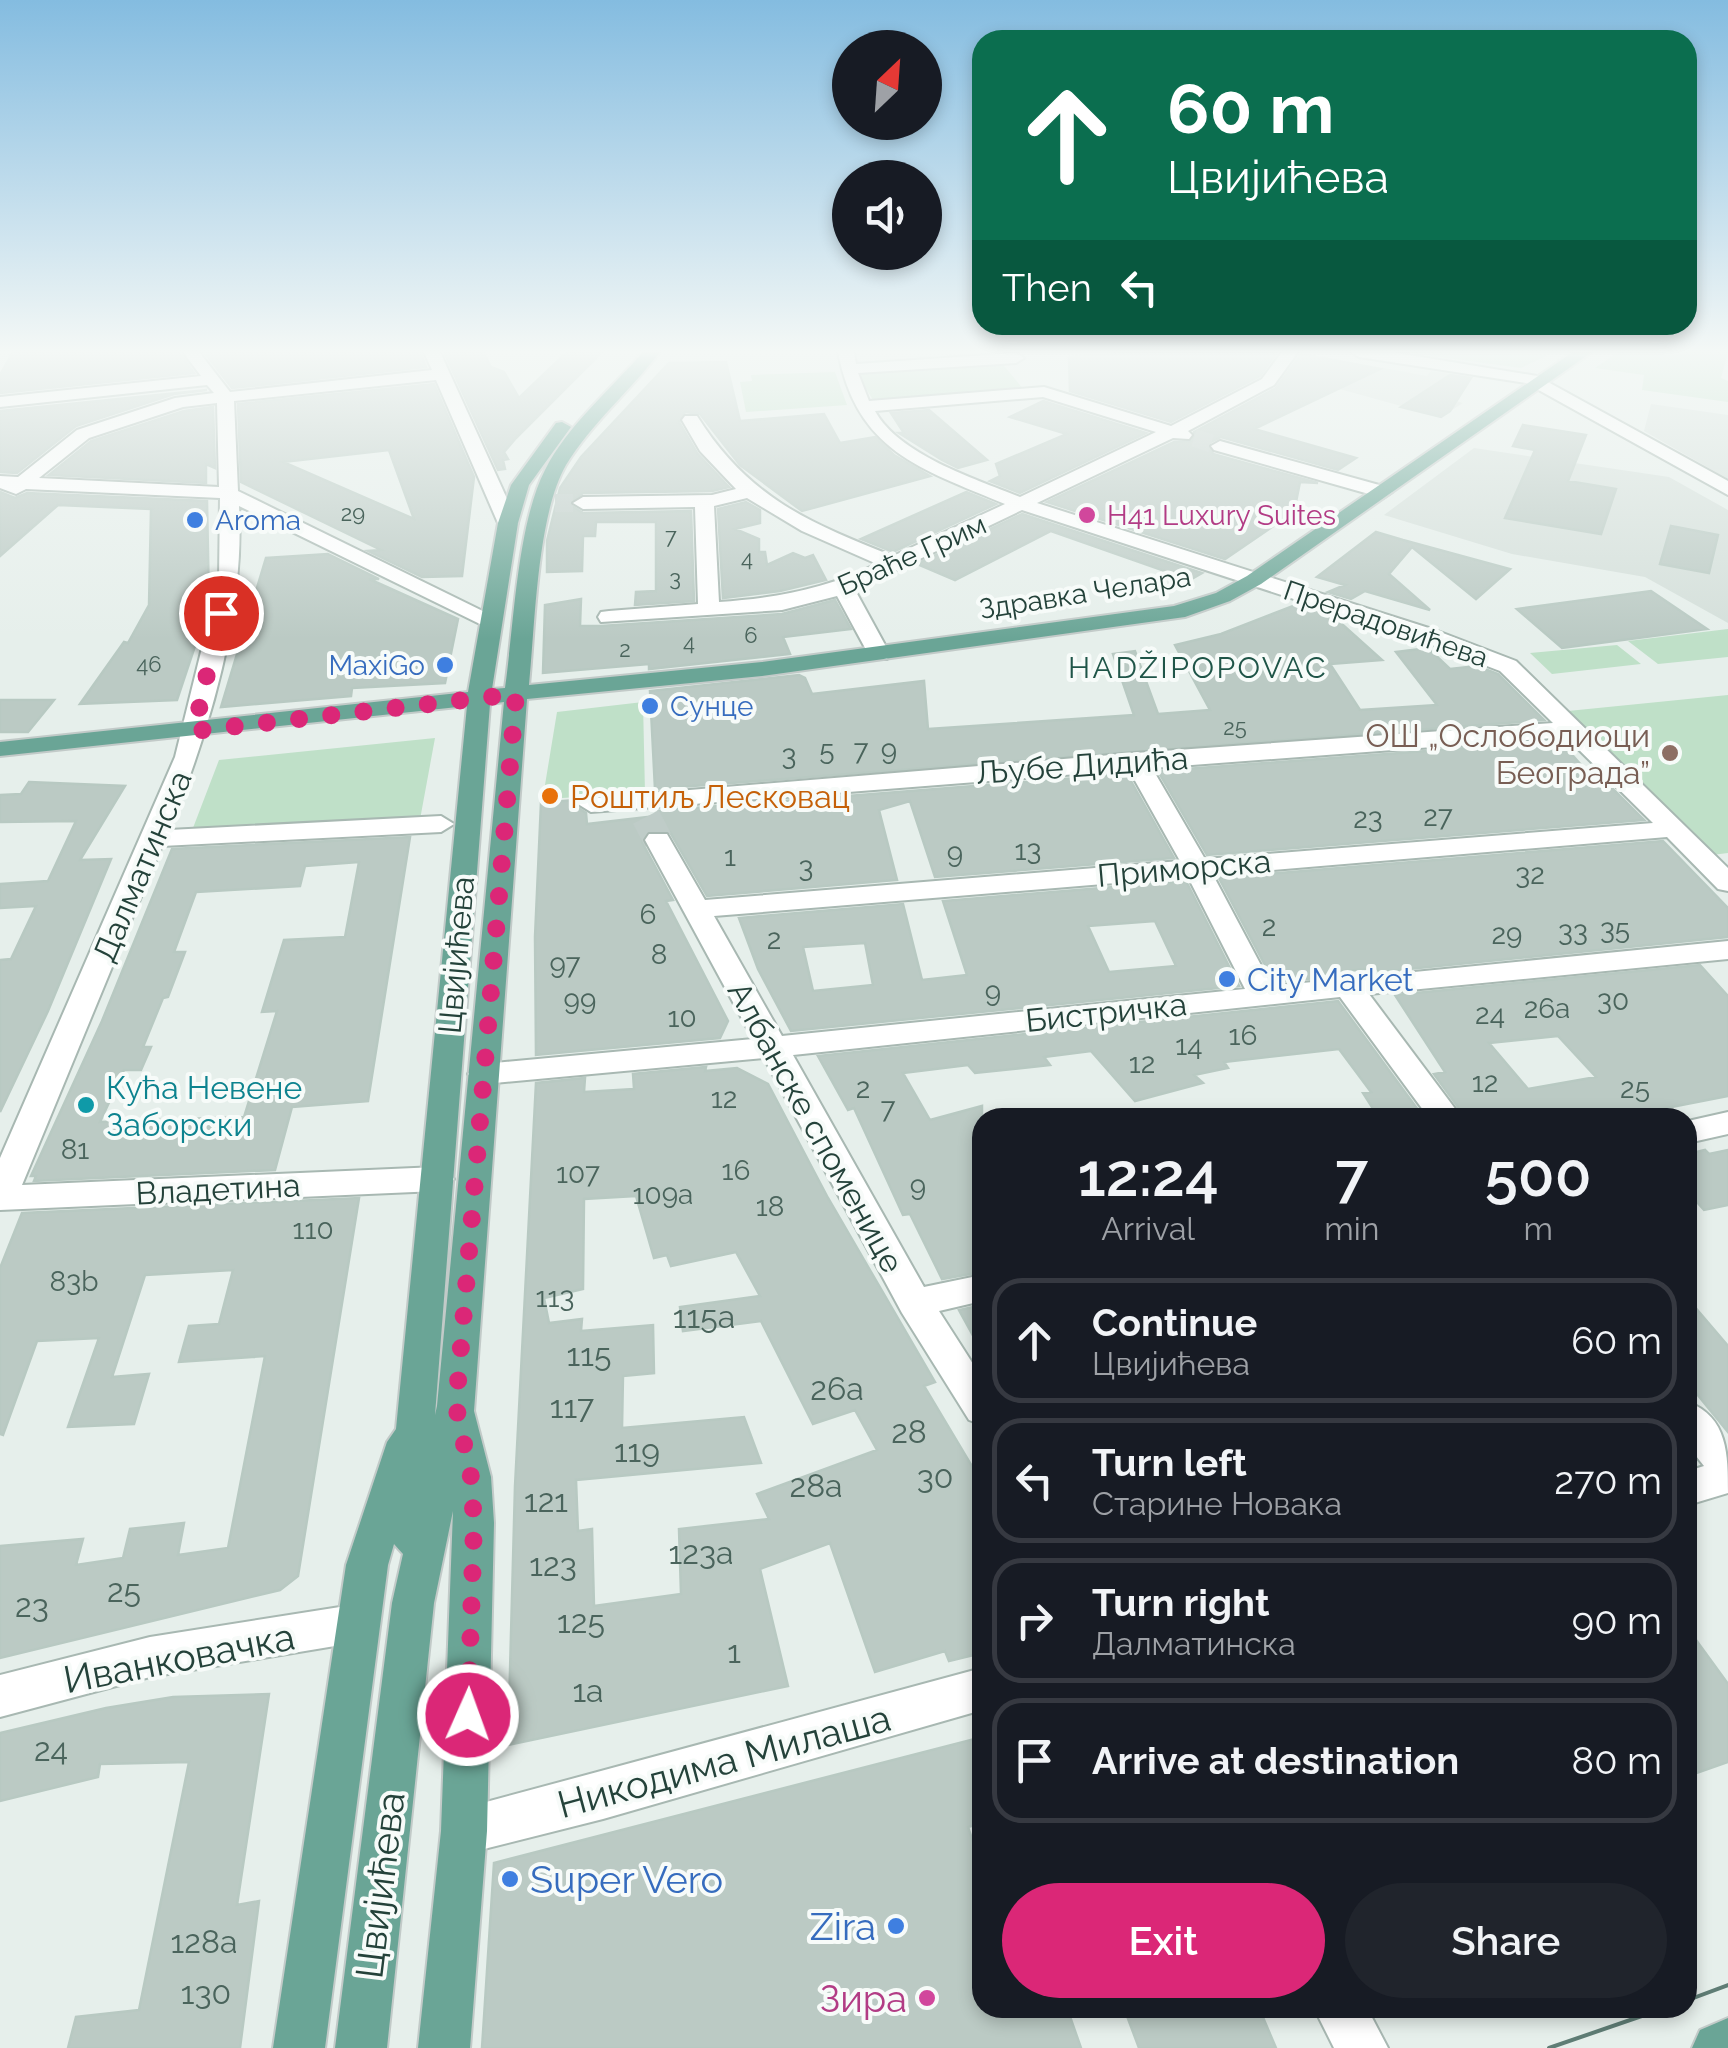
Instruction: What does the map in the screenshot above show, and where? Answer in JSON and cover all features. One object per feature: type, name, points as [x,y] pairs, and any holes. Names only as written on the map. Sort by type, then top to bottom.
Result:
[{"type":"main road","name":"Цвијићева","points":[[436,1408],[436,1179],[478,707],[508,523],[520,485],[545,448]]},
{"type":"main road","name":"Цвијићева","points":[[361,2048],[436,1408],[484,1074],[515,702],[554,470],[569,448]]},
{"type":"main road","name":"Здравка Челара","points":[[192,741],[515,702],[705,684],[762,669],[1160,615],[1209,603],[1254,580],[1446,448]]},
{"type":"main road","points":[[0,749],[192,741]]},
{"type":"main road","points":[[0,767],[192,741]]},
{"type":"main road","points":[[299,2048],[359,1623],[377,1527],[436,1408]]},
{"type":"main road","points":[[436,1408],[471,1477],[474,1523],[464,1831],[444,2048]]},
{"type":"main road","points":[[1718,2048],[1728,2044]]},
{"type":"street","points":[[0,501],[65,448]]},
{"type":"street","name":"Далматинска","points":[[0,1198],[86,1002],[192,741],[229,579],[224,448]]},
{"type":"street","points":[[475,448],[508,523]]},
{"type":"street","points":[[707,448],[750,491],[826,534],[897,565]]},
{"type":"street","name":"Прерадовићева","points":[[902,448],[1022,504],[1497,660],[1520,676],[1728,883]]},
{"type":"street","name":"Браће Грим","points":[[608,618],[782,604],[843,588],[1141,448]]},
{"type":"street","points":[[1226,448],[1383,492]]},
{"type":"street","points":[[1654,448],[1728,489]]},
{"type":"street","points":[[0,482],[227,492],[490,620]]},
{"type":"street","points":[[583,503],[704,501],[750,491]]},
{"type":"street","points":[[704,501],[710,611]]},
{"type":"street","points":[[843,588],[878,654]]},
{"type":"street","name":"Љубе Дидића","points":[[591,804],[647,819],[1135,760],[1573,730]]},
{"type":"street","points":[[1135,760],[1196,866],[1262,994]]},
{"type":"street","name":"Албанске споменице","points":[[647,819],[915,1303],[972,1393]]},
{"type":"street","points":[[151,839],[440,824]]},
{"type":"street","name":"Приморска","points":[[695,908],[1674,830]]},
{"type":"street","name":"Бистричка","points":[[484,1074],[772,1050],[1262,994],[1728,950]]},
{"type":"street","points":[[1346,986],[1438,1108]]},
{"type":"street","points":[[1697,1130],[1728,1122]]},
{"type":"street","name":"Владетина","points":[[0,1198],[436,1179]]},
{"type":"street","points":[[915,1303],[972,1290]]},
{"type":"street","points":[[1697,1429],[1728,1468]]},
{"type":"street","points":[[1697,1485],[1728,1476]]},
{"type":"street","name":"Иванковачка","points":[[0,1696],[150,1658],[359,1623]]},
{"type":"street","name":"Никодима Милаша","points":[[464,1831],[972,1692]]},
{"type":"street","points":[[1345,2018],[1362,2048]]},
{"type":"shaded area","points":[[1474,448],[1669,477],[1728,510],[1728,623],[1645,577],[1512,554],[1384,515]]},
{"type":"shaded area","points":[[1673,448],[1728,448],[1728,479]]},
{"type":"green space","points":[[1728,629],[1728,657],[1658,664],[1628,641]]},
{"type":"green space","points":[[1617,645],[1641,664],[1552,674],[1530,653]]},
{"type":"green space","name":"ОШ „Ослободиоци Београда”","points":[[1728,695],[1728,853],[1712,855],[1568,711]]},
{"type":"green space","points":[[643,702],[645,793],[562,798],[561,790],[544,791],[557,712]]},
{"type":"green space","points":[[435,738],[419,825],[188,841],[219,760]]},
{"type":"building","points":[[0,448],[49,448],[17,473],[0,472]]},
{"type":"building","points":[[83,448],[214,448],[215,468],[206,464],[206,483],[49,475]]},
{"type":"building","points":[[240,448],[461,448],[474,477],[462,576],[422,577],[368,551],[381,550],[241,482]],"holes":[[[389,450],[414,519],[283,462]]]},
{"type":"building","points":[[488,448],[508,448],[504,452],[508,459],[503,460],[505,469],[498,470]]},
{"type":"building","points":[[590,448],[694,448],[729,487],[712,491],[583,493],[569,504],[583,513],[691,511],[694,601],[635,605],[636,592],[656,591],[656,522],[596,522],[595,536],[583,536],[582,571],[547,572],[547,541],[560,488]]},
{"type":"building","points":[[726,448],[886,448],[930,476],[802,511],[740,465]]},
{"type":"building","points":[[922,448],[973,448],[987,460],[958,468]]},
{"type":"building","points":[[1035,448],[1115,448],[1020,493],[990,481],[1000,476],[996,464]]},
{"type":"building","points":[[1162,448],[1211,448],[1213,454],[1318,483],[1300,482],[1294,512],[1225,559],[1047,502]]},
{"type":"building","points":[[1258,448],[1319,448],[1356,458],[1338,470]]},
{"type":"building","points":[[1522,448],[1581,448],[1568,481],[1616,489],[1601,534],[1505,518],[1535,450]]},
{"type":"building","points":[[0,492],[15,498],[27,493],[207,501],[209,604],[177,700],[80,704],[124,642],[128,643],[149,605],[151,509],[58,505],[0,556]]},
{"type":"building","points":[[966,492],[996,504],[893,552],[861,539]]},
{"type":"building","points":[[746,502],[760,510],[760,523],[735,529],[759,539],[759,552],[765,552],[767,565],[793,553],[805,558],[813,555],[826,580],[723,598],[718,509]]},
{"type":"building","points":[[1022,514],[1202,573],[1190,580],[1051,531],[955,580],[917,564]]},
{"type":"building","points":[[1671,526],[1718,535],[1709,573],[1660,564]]},
{"type":"building","points":[[1376,532],[1510,569],[1476,599],[1412,547],[1389,574],[1430,610],[1365,591],[1351,599],[1328,592],[1345,585],[1317,577]]},
{"type":"building","points":[[328,554],[379,579],[369,579],[458,619],[445,683],[352,688],[351,696],[221,707],[266,558]]},
{"type":"building","points":[[1651,591],[1707,629],[1562,648],[1517,609]]},
{"type":"building","points":[[581,599],[580,626],[782,614],[835,600],[851,629],[783,637],[790,654],[649,669],[649,664],[543,673],[545,605]]},
{"type":"building","points":[[1298,604],[1332,615],[1382,660],[1330,664],[1360,710],[1437,705],[1396,652],[1428,648],[1450,669],[1477,666],[1498,674],[1544,720],[655,789],[650,691],[799,675],[805,678],[812,694],[924,681],[928,729],[1134,715],[1113,654],[1135,651],[1158,714],[1210,710],[1175,645],[1221,634]]},
{"type":"building","points":[[0,700],[54,700],[28,732],[0,732]]},
{"type":"building","points":[[1560,741],[1589,774],[1597,773],[1644,820],[1207,855],[1158,771]]},
{"type":"building","points":[[1127,774],[1174,858],[935,877],[910,801],[879,810],[897,880],[707,896],[670,832],[649,830],[642,842],[673,900],[666,901],[728,1021],[720,1038],[536,1055],[535,937],[541,803],[576,800],[574,805],[586,813],[587,824],[656,816],[656,811]]},
{"type":"building","points":[[29,782],[125,786],[80,860],[111,859],[48,1011],[0,1112],[0,960],[11,959],[36,906],[0,908],[0,884],[48,881],[76,821],[0,822],[0,795],[21,794]]},
{"type":"building","points":[[410,837],[368,1101],[292,1107],[275,1170],[34,1181],[36,1176],[31,1176],[102,1021],[172,849]],"holes":[[[359,862],[345,937],[284,940],[262,1012],[277,1011],[244,1117],[100,1122],[124,1070],[141,1070],[151,1047],[143,1047],[185,952],[174,952],[196,892],[300,886],[305,866]]]},
{"type":"building","points":[[1663,841],[1728,908],[1728,937],[1379,972],[1377,968],[1325,973],[1328,977],[1274,982],[1219,878]]},
{"type":"building","points":[[1186,881],[1239,986],[791,1031],[758,969],[739,918],[903,904],[922,980],[967,975],[943,901]],"holes":[[[1155,921],[1176,966],[1109,972],[1088,926]],[[865,943],[873,985],[813,991],[803,947]]]},
{"type":"building","points":[[1700,965],[1728,996],[1728,1096],[1666,1108],[1459,1108],[1434,1074],[1445,1072],[1395,995]],"holes":[[[1558,1036],[1596,1077],[1528,1089],[1489,1043]]]},
{"type":"building","points":[[1338,1001],[1417,1108],[1373,1108],[1363,1093],[1371,1092],[1339,1049],[1224,1062],[1228,1068],[1194,1075],[1203,1083],[1135,1101],[1091,1051],[1044,1057],[1050,1065],[975,1073],[968,1065],[903,1073],[930,1120],[972,1109],[972,1274],[942,1279],[910,1214],[903,1215],[854,1108],[848,1110],[818,1056]]},
{"type":"building","points":[[706,1067],[705,1071],[737,1068],[768,1084],[828,1198],[935,1382],[924,1386],[972,1466],[972,1655],[949,1661],[945,1651],[875,1672],[830,1543],[760,1569],[788,1686],[508,1745],[515,1486],[536,1083],[585,1078],[584,1092],[634,1089],[633,1074]],"holes":[[[636,1196],[654,1258],[667,1255],[671,1266],[736,1252],[760,1296],[680,1307],[683,1331],[761,1321],[813,1424],[855,1410],[877,1450],[757,1494],[769,1519],[679,1529],[681,1594],[594,1606],[592,1529],[578,1531],[576,1480],[761,1463],[744,1417],[622,1428],[623,1376],[654,1373],[653,1325],[581,1331],[582,1319],[549,1323],[544,1298],[583,1289],[584,1199]]]},
{"type":"building","points":[[1728,1150],[1728,1205],[1704,1210],[1697,1202],[1697,1152]]},
{"type":"building","points":[[359,1198],[298,1576],[280,1590],[0,1658],[0,1546],[83,1539],[76,1565],[123,1558],[130,1529],[184,1523],[178,1555],[228,1548],[265,1356],[179,1362],[189,1326],[219,1324],[233,1270],[145,1275],[112,1377],[149,1374],[134,1424],[68,1427],[99,1338],[37,1341],[3,1435],[0,1434],[0,1268],[22,1213]]},
{"type":"building","points":[[972,1307],[972,1334],[959,1310]]},
{"type":"building","points":[[1697,1310],[1728,1346],[1728,1432],[1697,1394]]},
{"type":"building","points":[[1697,1641],[1728,1684],[1728,1762],[1697,1773]]},
{"type":"building","points":[[269,1694],[237,1905],[259,1901],[240,2048],[68,2048],[76,2017],[139,2010],[189,1762],[100,1764],[98,1777],[0,1801],[0,1733],[173,1697]]},
{"type":"building","points":[[972,1740],[972,1826],[968,1827],[972,1839],[972,2018],[1070,2018],[1081,2048],[482,2048],[494,1863]]},
{"type":"building","points":[[1128,2018],[1263,2018],[1276,2048],[1139,2048]]},
{"type":"tunnel","points":[[555,503],[583,503]]},
{"type":"tunnel","points":[[646,817],[658,840]]},
{"type":"tram line","points":[[1697,1997],[1728,1985]]},
{"type":"tram line","points":[[1549,2048],[1636,2018]]},
{"type":"place","name":"H41 Luxury Suites","points":[[1087,515]]},
{"type":"place","name":"Aroma","points":[[195,520]]},
{"type":"place","name":"MaxiGo","points":[[445,665]]},
{"type":"place","name":"Сунце","points":[[650,706]]},
{"type":"place","name":"ОШ „Ослободиоци Београда”","points":[[1670,753]]},
{"type":"place","name":"Роштиљ Лесковац","points":[[550,796]]},
{"type":"place","name":"City Market","points":[[1227,979]]},
{"type":"place","name":"Кућа Невене Заборски","points":[[86,1105]]},
{"type":"place","name":"Super Vero","points":[[510,1879]]},
{"type":"place","name":"Zira","points":[[896,1926]]},
{"type":"place","name":"Зира","points":[[927,1998]]},
{"type":"district","name":"HADŽIPOPOVAC","points":[[1198,667]]},
{"type":"route","points":[[221,613],[194,731],[516,694],[456,1406],[471,1477],[474,1523],[468,1715]]}]
